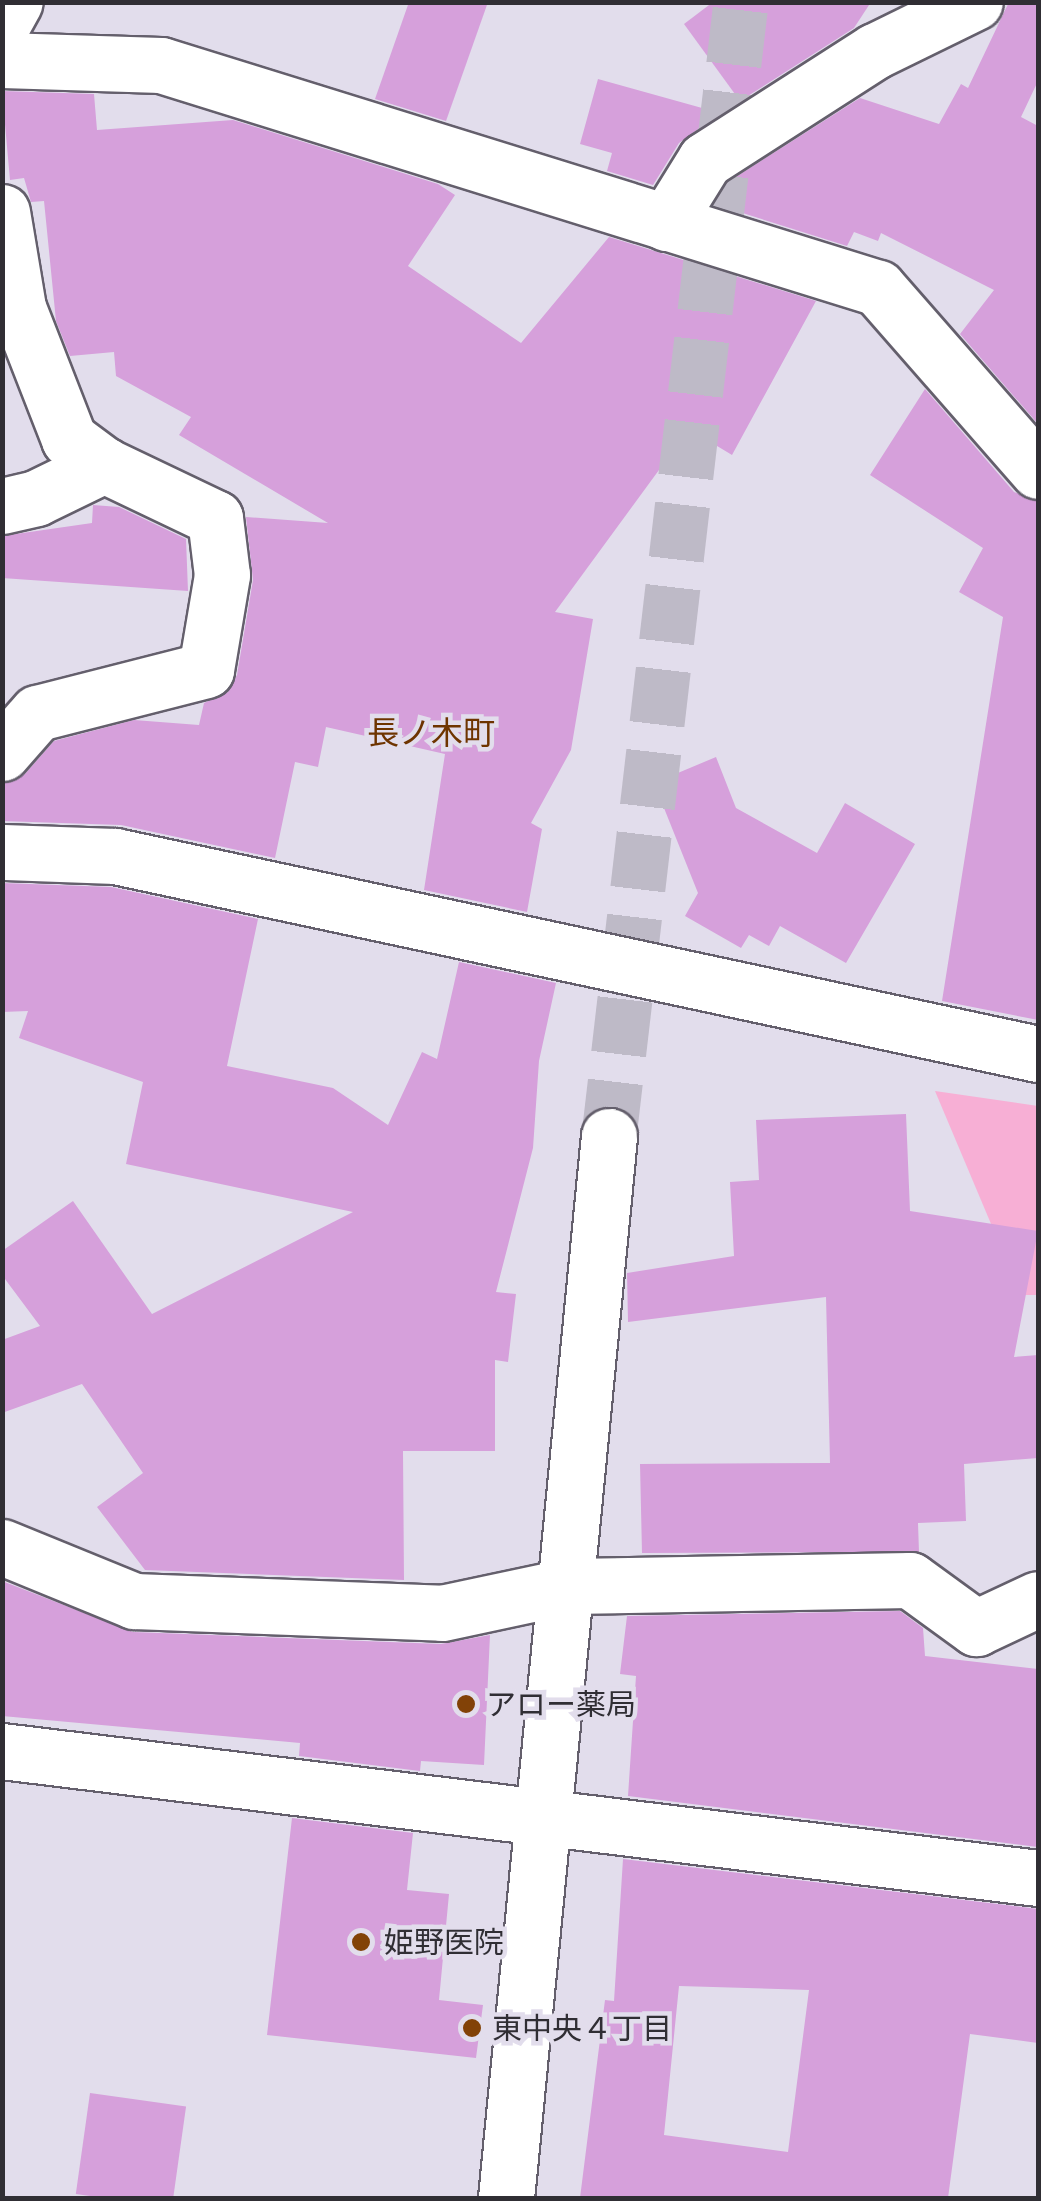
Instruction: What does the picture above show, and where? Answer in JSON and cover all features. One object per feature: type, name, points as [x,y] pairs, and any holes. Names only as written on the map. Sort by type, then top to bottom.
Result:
[{"type":"street","points":[[2,24],[15,2]]},
{"type":"street","points":[[666,223],[705,160],[875,51],[975,2]]},
{"type":"street","points":[[2,60],[161,65],[878,288],[1038,472]]},
{"type":"street","points":[[2,212],[18,308],[69,440],[104,465],[215,518],[222,575],[206,670],[38,713],[2,754]]},
{"type":"street","points":[[2,506],[36,498],[104,465]]},
{"type":"street","points":[[2,852],[115,856],[1038,1054]]},
{"type":"street","points":[[506,2198],[548,1817],[609,1136]]},
{"type":"street","points":[[2,1547],[134,1601],[442,1613],[568,1586],[910,1580],[976,1628],[1038,1599]]},
{"type":"street","points":[[2,1751],[1038,1878]]},
{"type":"shaded area","points":[[935,1091],[1038,1106],[1038,1295],[1021,1295]]},
{"type":"building","points":[[409,2],[488,2],[446,121],[375,99]]},
{"type":"building","points":[[713,2],[871,2],[854,28],[740,101],[684,24]]},
{"type":"building","points":[[1009,2],[1038,2],[1038,81],[1021,117],[1038,126],[1038,424],[960,334],[994,290],[881,233],[878,241],[854,232],[847,246],[714,204],[728,182],[860,98],[939,124],[961,84],[968,88]]},
{"type":"building","points":[[598,79],[720,113],[679,143],[653,185],[607,171],[612,153],[580,144]]},
{"type":"building","points":[[2,91],[94,94],[97,130],[233,120],[438,184],[455,195],[408,266],[521,343],[609,237],[816,301],[732,455],[689,429],[555,612],[593,619],[571,750],[531,823],[542,829],[527,912],[424,890],[445,754],[326,727],[318,767],[295,762],[275,858],[121,825],[2,821],[2,783],[25,774],[54,741],[134,720],[199,725],[204,703],[228,692],[237,675],[253,580],[246,517],[328,523],[179,435],[191,417],[116,376],[114,352],[70,356],[56,321],[44,201],[31,202],[24,178],[10,180]]},
{"type":"building","points":[[925,389],[1014,492],[1038,501],[1038,1020],[942,1001],[1003,617],[959,592],[983,548],[870,475]]},
{"type":"building","points":[[93,505],[119,507],[186,539],[188,591],[2,578],[2,536],[92,523]]},
{"type":"building","points":[[716,757],[736,808],[817,853],[845,803],[915,844],[846,963],[780,926],[769,946],[749,935],[741,948],[685,916],[698,893],[654,783]]},
{"type":"building","points":[[2,883],[111,887],[258,919],[227,1066],[333,1088],[388,1125],[422,1052],[437,1059],[459,962],[556,983],[539,1061],[533,1148],[496,1292],[516,1294],[508,1362],[495,1360],[495,1451],[403,1451],[404,1580],[145,1570],[97,1507],[143,1473],[82,1384],[2,1413],[2,1340],[40,1326],[2,1275],[2,1251],[73,1201],[152,1314],[353,1212],[126,1164],[143,1082],[19,1038],[28,1011],[2,1012]]},
{"type":"building","points":[[906,1114],[910,1211],[1038,1231],[1014,1357],[1038,1355],[1038,1458],[964,1464],[966,1521],[918,1523],[919,1552],[642,1553],[640,1464],[830,1463],[826,1297],[628,1322],[627,1273],[734,1256],[730,1182],[759,1180],[756,1120]]},
{"type":"building","points":[[2,1581],[133,1632],[441,1644],[490,1635],[484,1765],[421,1761],[420,1771],[299,1756],[300,1743],[2,1716]]},
{"type":"building","points":[[900,1611],[923,1628],[925,1656],[1038,1669],[1038,1847],[628,1796],[636,1676],[620,1674],[627,1616]]},
{"type":"building","name":"姫野医院","points":[[292,1818],[413,1833],[407,1890],[449,1894],[439,2000],[483,2005],[476,2058],[267,2035]]},
{"type":"building","points":[[623,1859],[1038,1909],[1038,2043],[970,2034],[948,2198],[580,2198],[605,2000],[614,2001]],"holes":[[[679,1986],[809,1990],[788,2152],[664,2135]]]},
{"type":"building","points":[[90,2093],[186,2106],[173,2198],[76,2194]]},
{"type":"tunnel","points":[[609,1136],[741,2]]},
{"type":"place","name":"アロー薬局","points":[[466,1704]]},
{"type":"place","name":"姫野医院","points":[[361,1942]]},
{"type":"place","name":"東中央４丁目","points":[[472,2028]]},
{"type":"district","name":"長ノ木町","points":[[431,732]]}]
